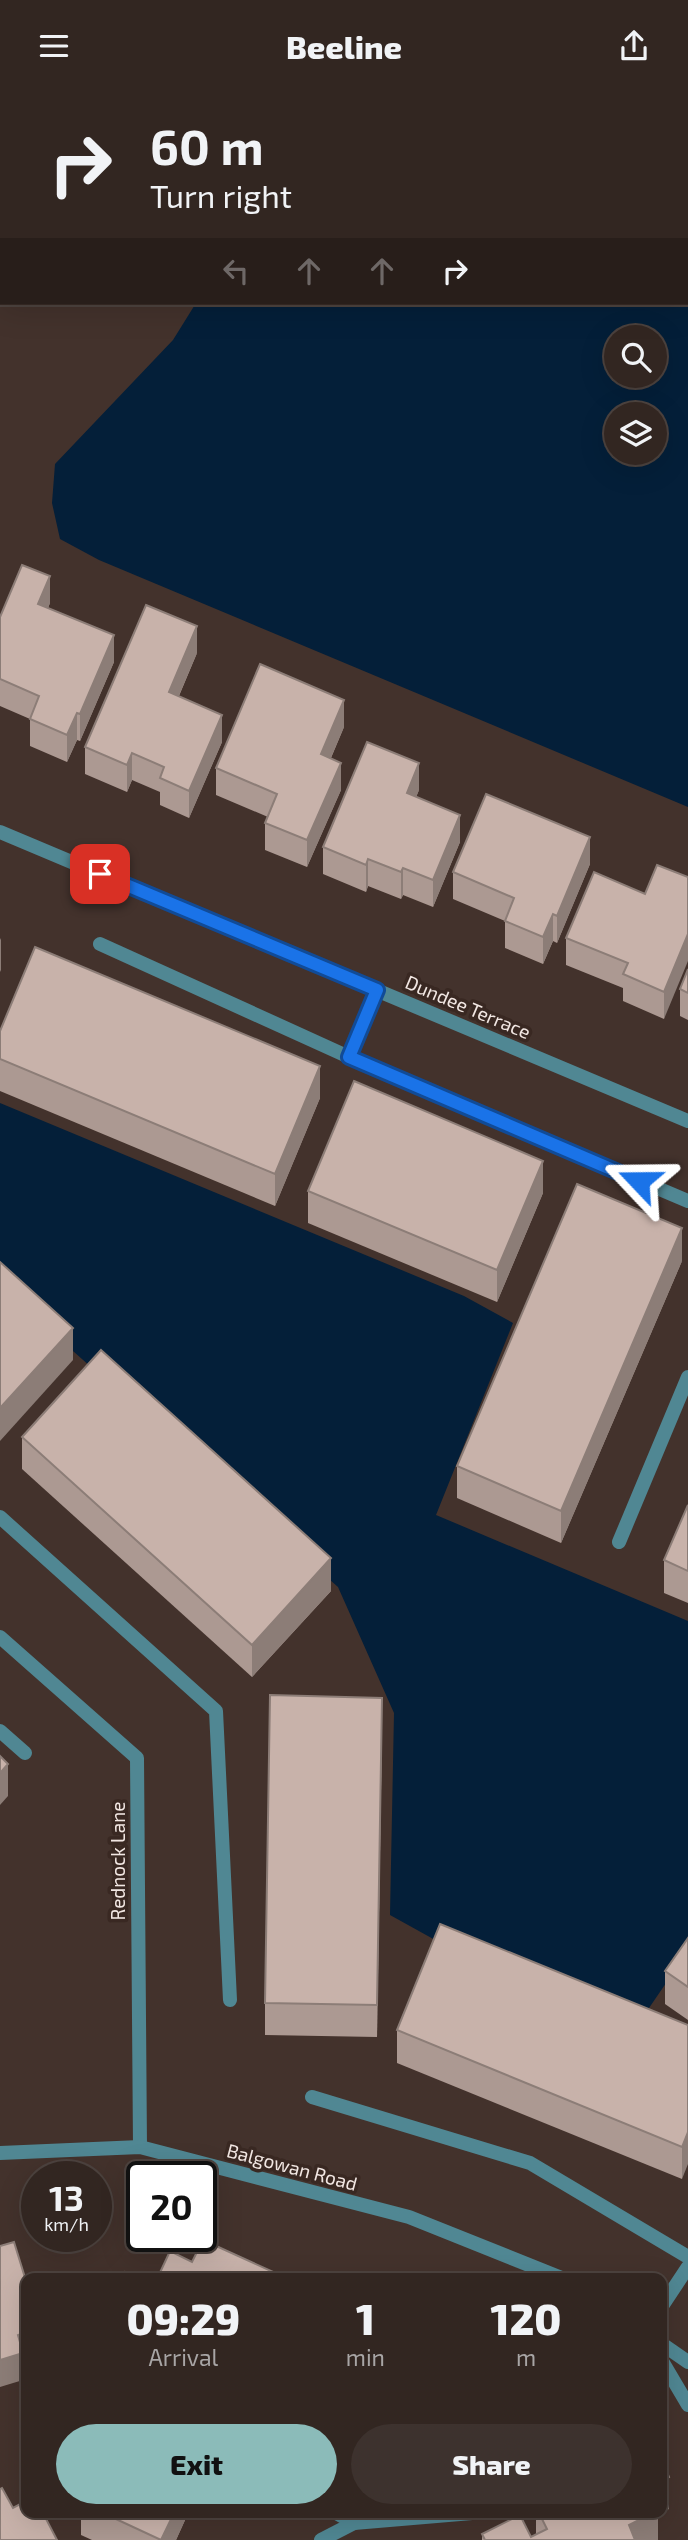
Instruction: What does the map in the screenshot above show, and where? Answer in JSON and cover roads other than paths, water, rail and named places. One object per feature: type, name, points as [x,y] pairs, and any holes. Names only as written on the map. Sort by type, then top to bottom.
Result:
[{"type":"street","name":"Dundee Terrace","points":[[0,832],[688,1121]]},
{"type":"street","points":[[100,944],[349,1057],[688,1201]]},
{"type":"street","points":[[349,1057],[377,990]]},
{"type":"street","points":[[619,1542],[688,1377]]},
{"type":"street","points":[[0,1517],[216,1711],[230,2000]]},
{"type":"street","name":"Rednock Lane","points":[[0,1637],[136,1758],[140,2147]]},
{"type":"street","points":[[0,1731],[25,1753]]},
{"type":"street","points":[[312,2097],[530,2162],[688,2257]]},
{"type":"street","name":"Balgowan Road","points":[[0,2153],[140,2147],[409,2217],[549,2273]]},
{"type":"street","points":[[667,2298],[688,2267]]},
{"type":"street","points":[[667,2347],[688,2362]]},
{"type":"street","points":[[667,2369],[688,2405]]},
{"type":"street","points":[[346,2518],[354,2523]]},
{"type":"street","points":[[321,2540],[354,2523],[413,2518]]},
{"type":"water","points":[[195,305],[688,305],[688,807],[99,560],[60,539],[52,503],[55,464],[173,340]]},
{"type":"water","points":[[0,1103],[464,1296],[513,1323],[436,1515],[688,1621],[688,1951],[649,2008],[615,2016],[473,1961],[390,1915],[394,1713],[338,1587],[0,1286]]}]
